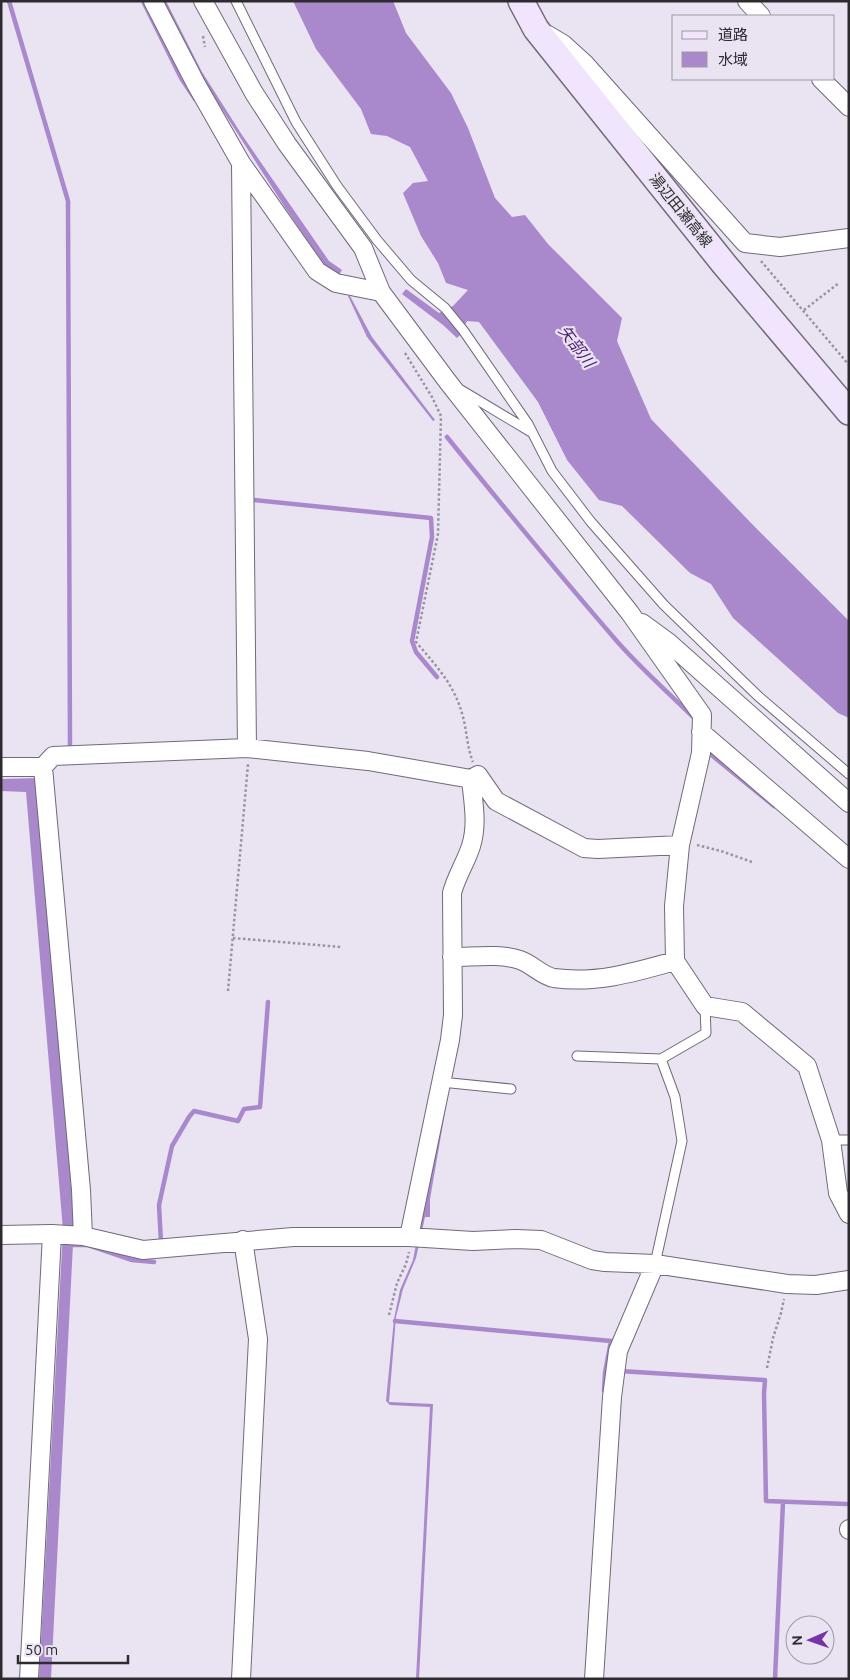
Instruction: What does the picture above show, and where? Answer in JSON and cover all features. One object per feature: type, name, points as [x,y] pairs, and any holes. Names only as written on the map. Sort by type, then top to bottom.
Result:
[{"type":"main road","name":"湯辺田瀬高線","points":[[521,1],[536,29],[724,264],[849,412]]},
{"type":"street","points":[[153,1],[196,84],[242,163],[317,271],[336,283],[381,292]]},
{"type":"street","points":[[203,1],[254,93],[287,144],[363,248],[381,292],[448,382],[630,613],[702,715],[701,753],[680,843],[674,906],[675,961],[705,1006],[742,1012],[807,1066],[831,1140],[838,1193],[849,1214]]},
{"type":"street","points":[[747,1],[760,15]]},
{"type":"street","points":[[536,29],[563,44],[585,64],[745,243],[780,246],[849,238]]},
{"type":"street","points":[[822,80],[849,106]]},
{"type":"street","points":[[242,163],[248,748]]},
{"type":"street","points":[[630,613],[668,642],[849,803]]},
{"type":"street","points":[[701,732],[849,859]]},
{"type":"street","points":[[83,1236],[43,767],[53,756],[248,748],[368,761],[474,777],[496,801],[584,848],[598,849],[680,843]]},
{"type":"street","points":[[1,767],[43,767]]},
{"type":"street","points":[[411,1237],[450,1040],[453,1015],[452,893],[454,883],[466,862],[472,844],[475,827],[474,777]]},
{"type":"street","points":[[452,957],[506,957],[522,960],[551,978],[579,980],[629,974],[675,961]]},
{"type":"street","points":[[30,1679],[52,1234]]},
{"type":"street","points":[[1,1235],[52,1234],[83,1236],[143,1250],[243,1240],[293,1238],[411,1237],[473,1241],[541,1240],[592,1260],[605,1262],[655,1264],[787,1284],[816,1285],[849,1280]]},
{"type":"street","points":[[241,1679],[258,1339],[243,1240]]},
{"type":"street","points":[[594,1679],[612,1397],[618,1351],[655,1264]]},
{"type":"lane","points":[[236,1],[296,122],[337,186],[377,240],[411,280],[446,308],[463,330],[532,432],[552,471],[591,522],[664,605],[758,696],[849,774]]},
{"type":"lane","points":[[448,382],[532,432]]},
{"type":"lane","points":[[578,1056],[661,1059],[706,1034],[705,1006]]},
{"type":"lane","points":[[655,1264],[682,1141],[675,1097],[661,1059]]},
{"type":"lane","points":[[441,1082],[511,1089]]},
{"type":"lane","points":[[831,1140],[849,1140]]},
{"type":"path","points":[[745,243],[849,365]]},
{"type":"path","points":[[804,310],[839,283]]},
{"type":"path","points":[[404,350],[441,416],[438,534],[416,642],[454,689],[463,717],[474,777]]},
{"type":"path","points":[[228,992],[248,748]]},
{"type":"path","points":[[680,843],[721,850],[752,862]]},
{"type":"path","points":[[232,938],[341,947]]},
{"type":"path","points":[[390,1315],[397,1283],[406,1264],[411,1237]]},
{"type":"path","points":[[767,1368],[773,1338],[782,1313],[787,1284]]},
{"type":"water","points":[[162,1],[166,1],[202,72],[242,135],[329,261],[342,270],[339,275],[327,269],[286,209],[198,72]]},
{"type":"water","name":"矢部川","points":[[293,1],[393,1],[406,33],[451,93],[468,128],[495,198],[512,217],[525,215],[548,244],[622,318],[617,341],[651,419],[849,621],[849,718],[838,713],[733,618],[711,584],[690,573],[622,506],[599,500],[567,460],[538,402],[479,322],[467,321],[459,331],[460,335],[457,338],[402,294],[406,289],[439,313],[453,306],[468,290],[446,283],[438,263],[421,236],[403,193],[413,183],[428,181],[410,147],[387,136],[371,134],[361,109],[316,49]]},
{"type":"water","points":[[348,296],[350,296],[372,337],[435,420],[433,421],[367,337]]},
{"type":"water","points":[[38,778],[74,1224],[51,1679],[39,1679],[63,1230],[26,792],[1,791],[1,779]]},
{"type":"water","points":[[446,1089],[449,1089],[430,1199],[430,1217],[425,1217],[416,1258],[403,1289],[396,1317],[389,1402],[433,1404],[419,1679],[416,1679],[430,1407],[390,1405],[386,1401],[394,1319],[400,1290],[413,1260]]},
{"type":"waterway","points":[[9,1],[68,201],[70,746]]},
{"type":"waterway","points":[[143,1],[181,78],[195,99]]},
{"type":"waterway","points":[[447,437],[615,639],[694,718]]},
{"type":"waterway","points":[[253,500],[431,518],[432,537],[412,641],[416,652],[437,677]]},
{"type":"waterway","points":[[709,753],[774,806]]},
{"type":"waterway","points":[[161,1243],[159,1205],[172,1146],[189,1117],[194,1111],[238,1121],[244,1109],[260,1107],[268,1002]]},
{"type":"waterway","points":[[68,1245],[88,1245],[132,1260],[154,1262]]},
{"type":"waterway","points":[[395,1321],[611,1341],[605,1373],[604,1391]]},
{"type":"waterway","points":[[620,1371],[765,1380],[766,1501],[847,1504]]},
{"type":"waterway","points":[[775,1679],[783,1502]]}]
